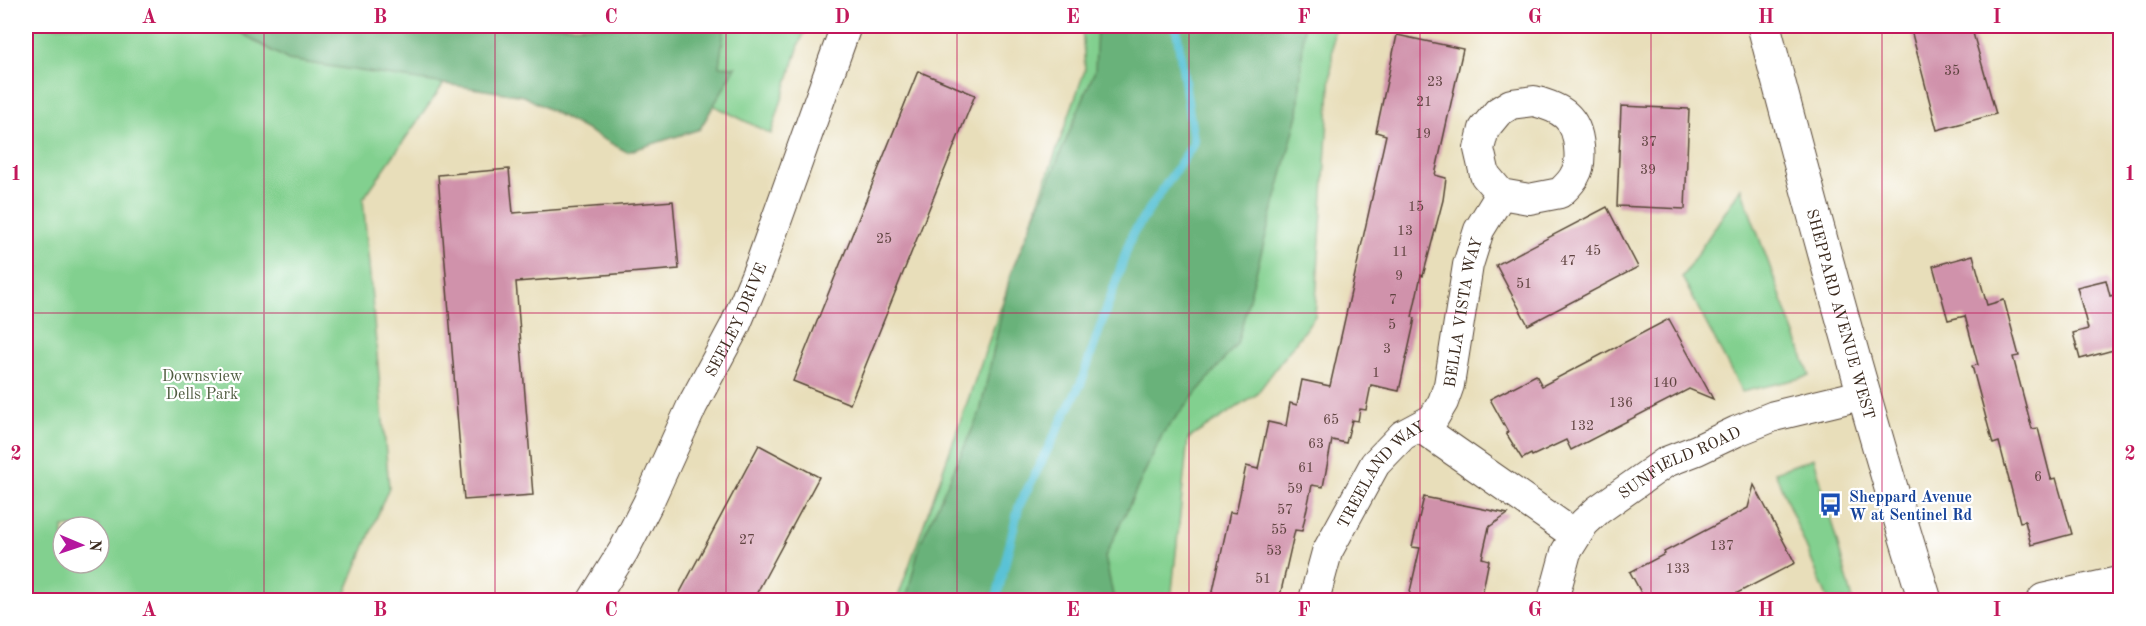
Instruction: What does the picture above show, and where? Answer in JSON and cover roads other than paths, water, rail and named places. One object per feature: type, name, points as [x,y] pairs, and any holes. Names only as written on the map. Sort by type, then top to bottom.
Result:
[{"type":"main road","name":"SHEPPARD AVENUE WEST","points":[[1764,26],[1810,202],[1890,488],[1925,600]]},
{"type":"main road","points":[[2044,600],[2121,583]]},
{"type":"street","name":"SEELEY DRIVE","points":[[593,600],[624,550],[692,406],[735,326],[760,266],[846,26]]},
{"type":"street","name":"BELLA VISTA WAY","points":[[1420,427],[1433,419],[1443,402],[1449,385],[1468,265],[1479,230],[1501,194]]},
{"type":"street","name":"SUNFIELD ROAD","points":[[1553,600],[1566,552],[1584,523],[1598,510],[1666,462],[1774,416],[1864,394]]},
{"type":"street","name":"TREELAND WAY","points":[[1314,600],[1327,552],[1375,464],[1402,435],[1420,427],[1575,535]]},
{"type":"waterway","points":[[996,600],[1019,506],[1081,383],[1132,235],[1194,143],[1176,26]]},
{"type":"place","name":"Sheppard Avenue W at Sentinel Rd","points":[[1831,505]]},
{"type":"park label","name":"Downsview Dells Park","points":[[202,384]]}]
